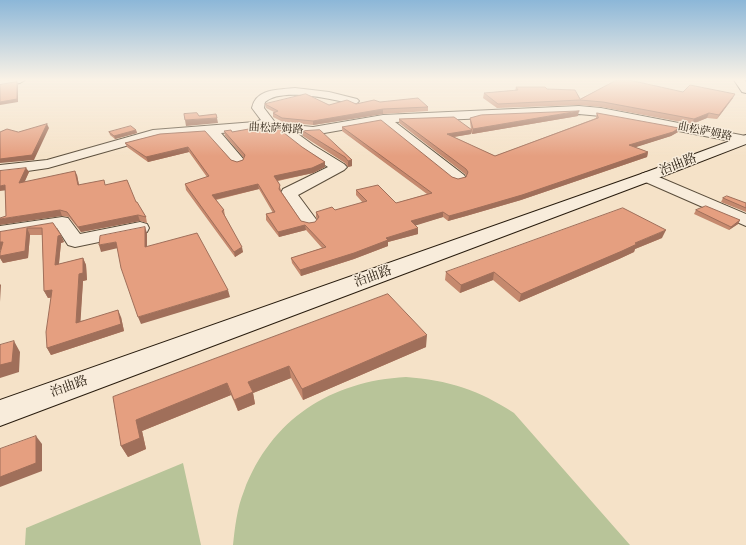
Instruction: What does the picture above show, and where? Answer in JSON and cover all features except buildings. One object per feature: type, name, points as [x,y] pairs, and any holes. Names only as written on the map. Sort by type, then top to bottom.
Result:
[{"type":"main road","name":"治曲路","points":[[0,412],[647,177],[746,139]]},
{"type":"street","points":[[258,105],[258,108],[268,121],[258,126]]},
{"type":"street","name":"曲松萨姆路","points":[[1,173],[48,164],[153,134],[258,126],[283,127],[313,131],[383,119],[579,110],[601,112],[746,139]]},
{"type":"street","points":[[383,119],[458,178]]},
{"type":"street","points":[[283,127],[308,148],[339,167],[289,193],[309,222]]},
{"type":"street","points":[[212,131],[238,161]]},
{"type":"street","points":[[647,177],[746,221]]},
{"type":"street","points":[[0,232],[62,222],[75,241],[140,228]]},
{"type":"green space","points":[[406,377],[436,381],[476,392],[514,413],[630,545],[233,545],[238,511],[244,491],[256,466],[270,443],[287,424],[307,408],[329,396],[353,386],[379,380]]},
{"type":"green space","points":[[183,463],[201,545],[25,545],[26,528]]}]
